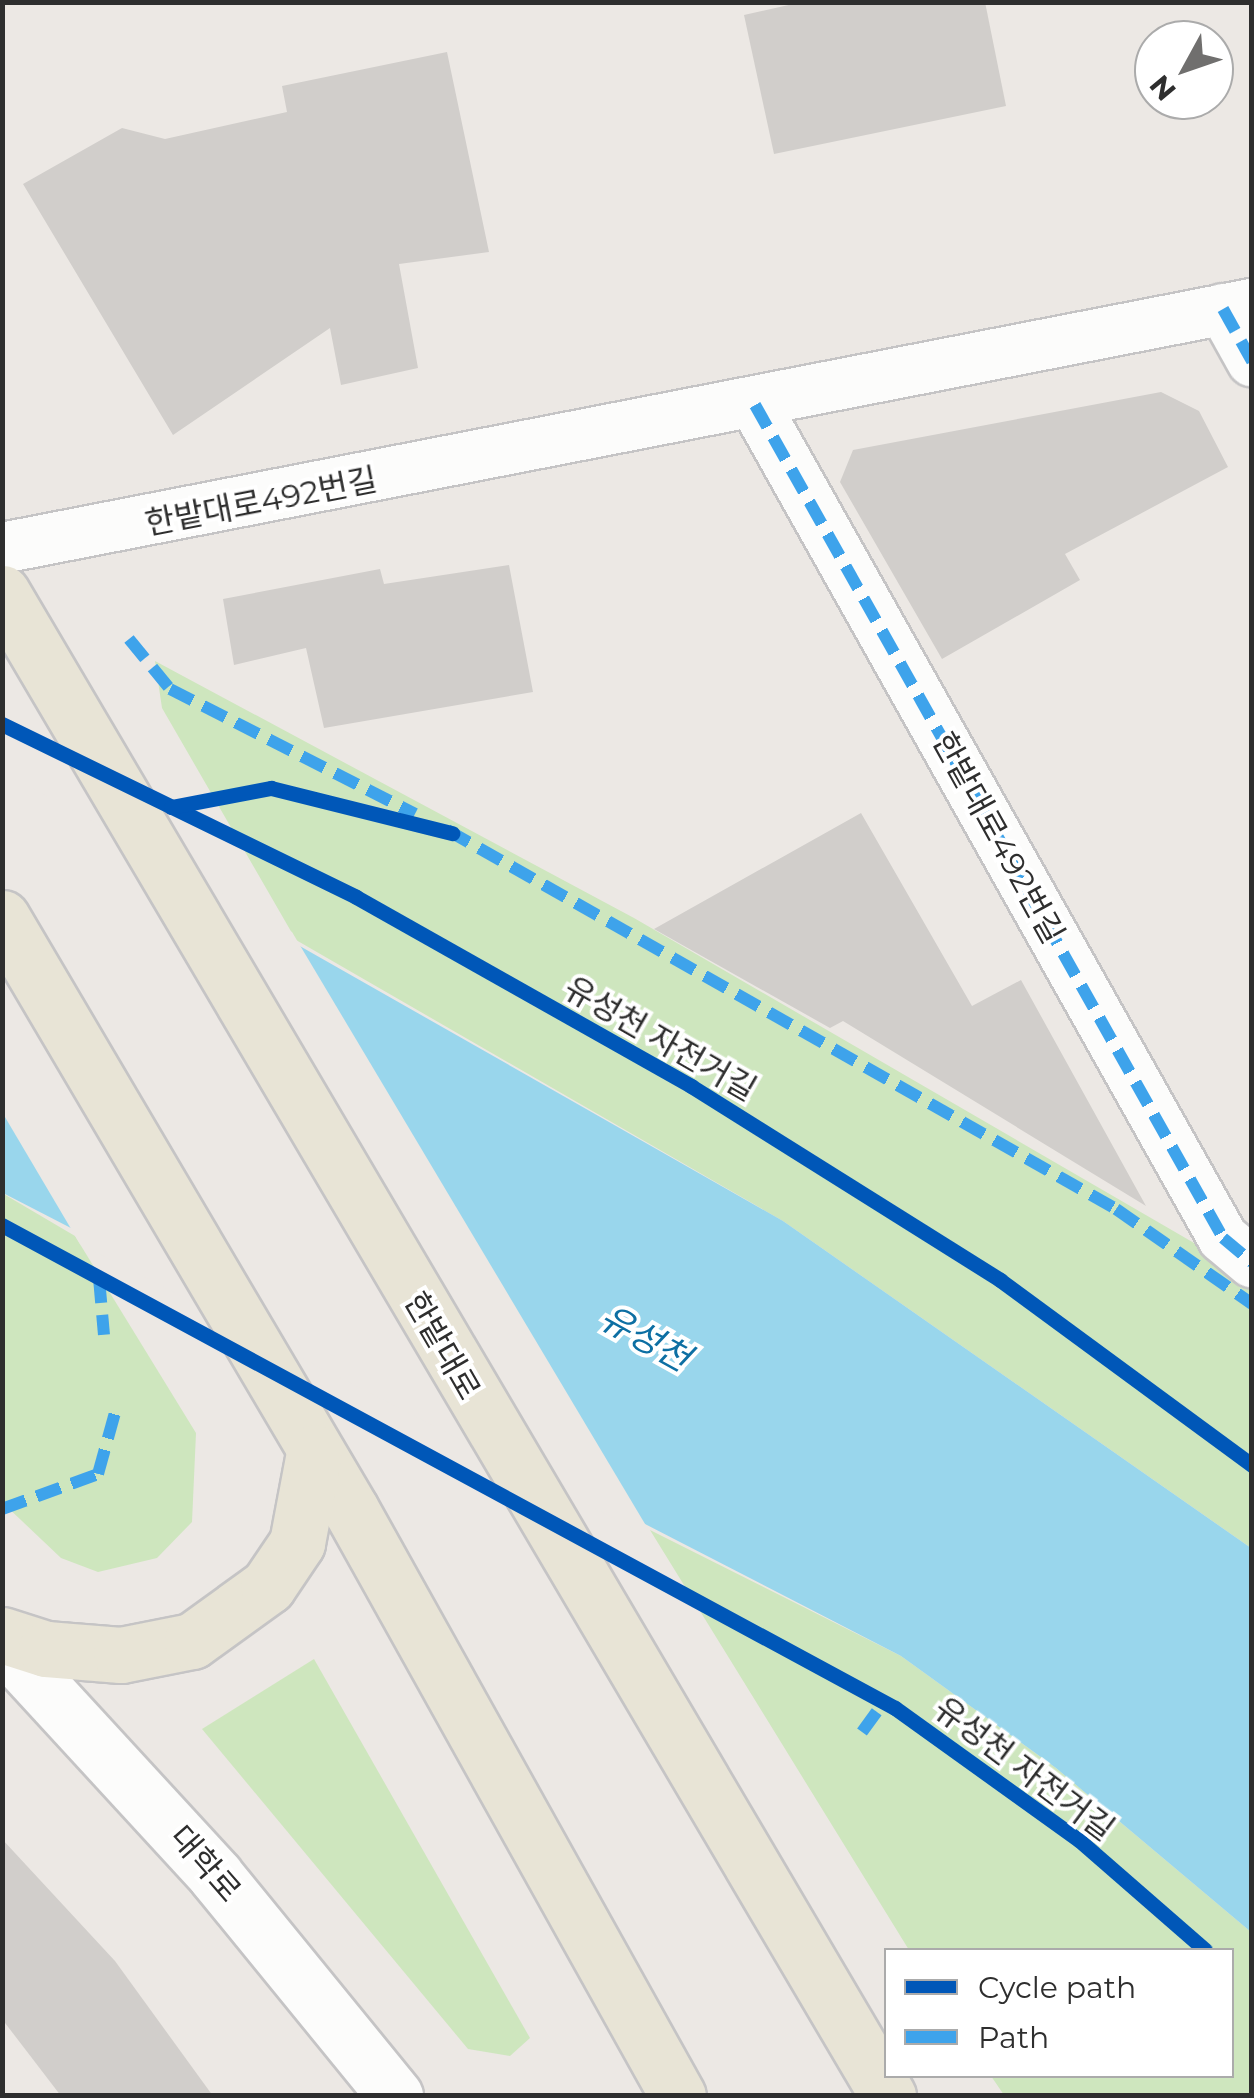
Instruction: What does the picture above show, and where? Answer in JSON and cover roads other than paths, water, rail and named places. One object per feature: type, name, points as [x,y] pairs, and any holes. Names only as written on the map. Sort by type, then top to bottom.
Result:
[{"type":"main road","name":"한밭대로","points":[[14,614],[632,1671],[888,2096]]},
{"type":"main road","points":[[2,918],[678,2096]]},
{"type":"main road","points":[[2,1635],[46,1650],[121,1655],[192,1642],[268,1586],[297,1542],[324,1483]]},
{"type":"main road","name":"대학로","points":[[2,1644],[216,1875],[395,2096]]},
{"type":"street","name":"한밭대로492번길","points":[[2,548],[755,405],[1237,306],[1252,361]]},
{"type":"street","name":"한밭대로492번길","points":[[755,405],[1223,1238],[1252,1262]]},
{"type":"water","name":"유성천","points":[[3,777],[783,1221],[1251,1548],[1251,1932],[1056,1768],[901,1656],[3,1193]]}]
